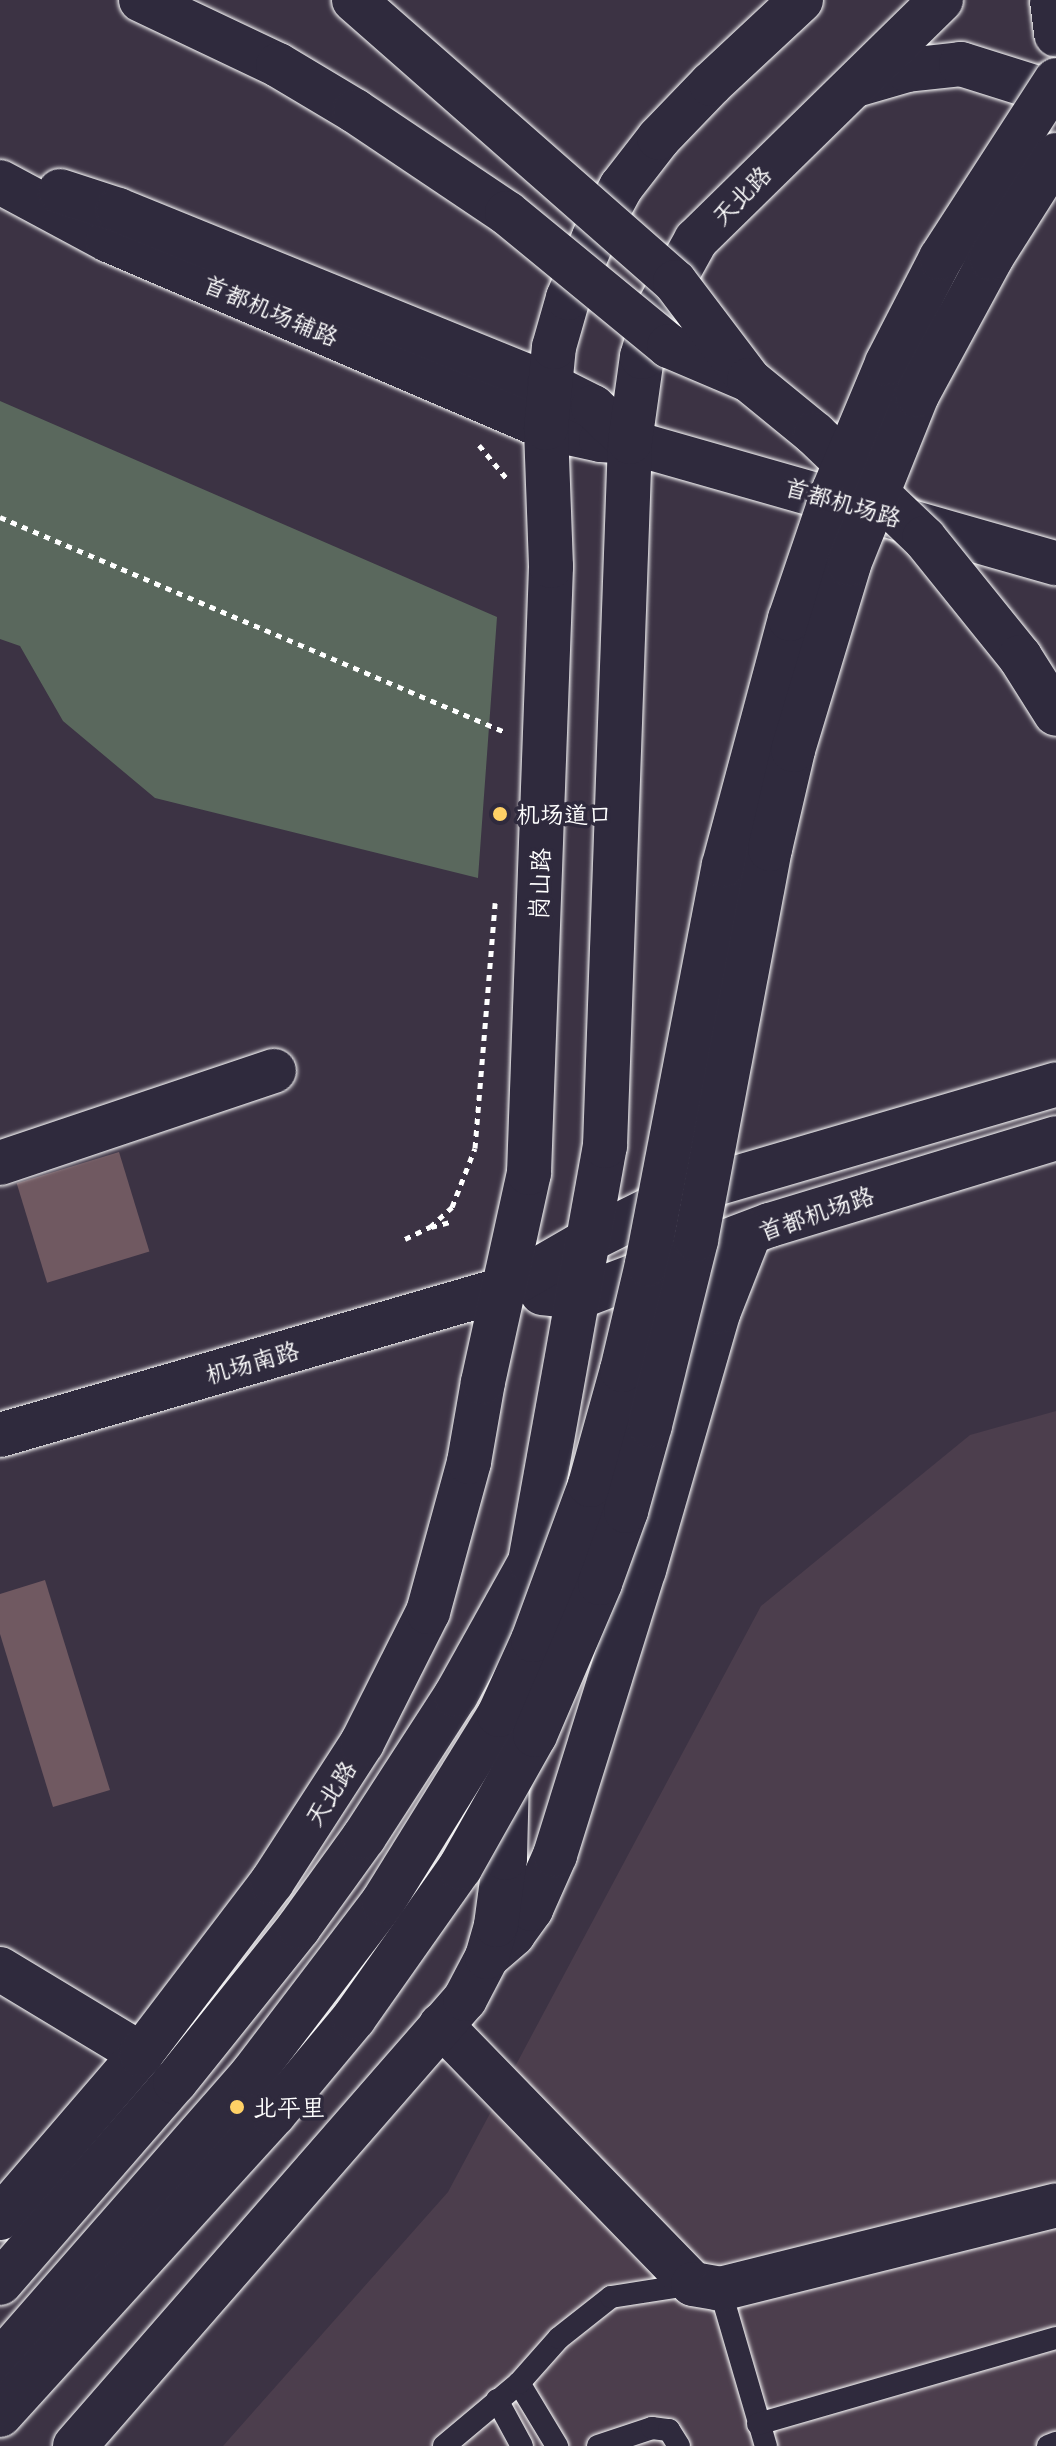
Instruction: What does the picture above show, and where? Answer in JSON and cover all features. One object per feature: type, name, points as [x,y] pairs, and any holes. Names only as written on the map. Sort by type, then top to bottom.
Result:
[{"type":"main road","points":[[141,0],[278,65],[355,111],[507,213],[669,346],[749,380]]},
{"type":"main road","points":[[354,0],[666,274],[749,380],[815,434],[924,538],[1020,657],[1056,714]]},
{"type":"main road","points":[[549,385],[568,298],[594,237],[621,187],[659,138],[711,84],[801,0]]},
{"type":"main road","name":"天北路","points":[[630,442],[642,357],[654,316],[696,240],[941,0]]},
{"type":"main road","points":[[1052,0],[1056,35]]},
{"type":"main road","points":[[850,87],[907,70],[961,64],[1056,94]]},
{"type":"main road","points":[[0,2362],[252,2074],[383,1902],[504,1702],[533,1640],[590,1485],[622,1370],[647,1264],[724,865],[790,619],[834,490],[887,363],[941,258],[1056,80]]},
{"type":"main road","points":[[0,2415],[274,2114],[354,2018],[460,1868],[535,1735],[572,1656],[626,1511],[650,1425],[699,1225],[773,835],[793,750],[849,564],[917,395],[991,258],[1056,155]]},
{"type":"main road","name":"首都机场辅路","points":[[0,170],[118,210],[549,385]]},
{"type":"main road","name":"首都机场辅路","points":[[0,182],[108,240],[546,428]]},
{"type":"main road","name":"岗山路","points":[[504,1289],[529,1173],[551,566],[546,428],[549,385]]},
{"type":"main road","name":"首都机场路","points":[[549,385],[593,407],[630,442]]},
{"type":"main road","name":"首都机场路","points":[[546,428],[601,440],[630,442],[1056,563]]},
{"type":"main road","points":[[75,2446],[465,1999],[487,1957],[496,1925],[505,1858],[508,1641],[530,1562],[605,1146],[630,442]]},
{"type":"main road","points":[[0,1163],[274,1071]]},
{"type":"main road","points":[[504,1289],[589,1240],[681,1194],[1056,1084]]},
{"type":"main road","name":"首都机场路","points":[[579,1297],[770,1225],[1056,1138]]},
{"type":"main road","points":[[487,1957],[513,1934],[531,1909],[555,1855],[644,1570],[719,1311],[749,1235]]},
{"type":"main road","points":[[504,1289],[579,1297]]},
{"type":"main road","name":"天北路","points":[[0,2218],[141,2054],[272,1882],[341,1776],[400,1673],[428,1612],[442,1566],[469,1462],[504,1289]]},
{"type":"main road","name":"机场南路","points":[[0,1435],[504,1289]]},
{"type":"main road","points":[[0,2283],[175,2082],[299,1927],[364,1837],[456,1695],[530,1562]]},
{"type":"main road","points":[[0,1969],[141,2054]]},
{"type":"main road","points":[[441,2025],[706,2286],[1056,2205]]},
{"type":"lane","points":[[444,2446],[519,2383],[559,2338],[611,2297],[706,2286],[766,2446]]},
{"type":"lane","points":[[758,2424],[1056,2338]]},
{"type":"lane","points":[[519,2383],[557,2446]]},
{"type":"lane","points":[[497,2400],[522,2446]]},
{"type":"lane","points":[[598,2446],[652,2428],[669,2430],[679,2446]]},
{"type":"lane","points":[[1048,2446],[1056,2443]]},
{"type":"path","points":[[475,440],[510,482],[513,494]]},
{"type":"path","points":[[0,517],[509,733],[511,718]]},
{"type":"path","points":[[430,1227],[452,1207],[475,1148],[496,893]]},
{"type":"path","points":[[405,1239],[430,1227],[453,1221]]},
{"type":"shaded area","points":[[1056,1411],[1056,2446],[223,2446],[448,2192],[761,1606],[970,1435]]},
{"type":"green space","points":[[0,401],[497,617],[478,878],[155,798],[63,721],[20,646],[0,639]]},
{"type":"building","points":[[119,1152],[149,1251],[47,1283],[17,1183]]},
{"type":"building","points":[[45,1580],[110,1790],[53,1807],[0,1634],[0,1594]]},
{"type":"place","name":"机场道口","points":[[500,814]]},
{"type":"place","name":"北平里","points":[[237,2107]]}]
